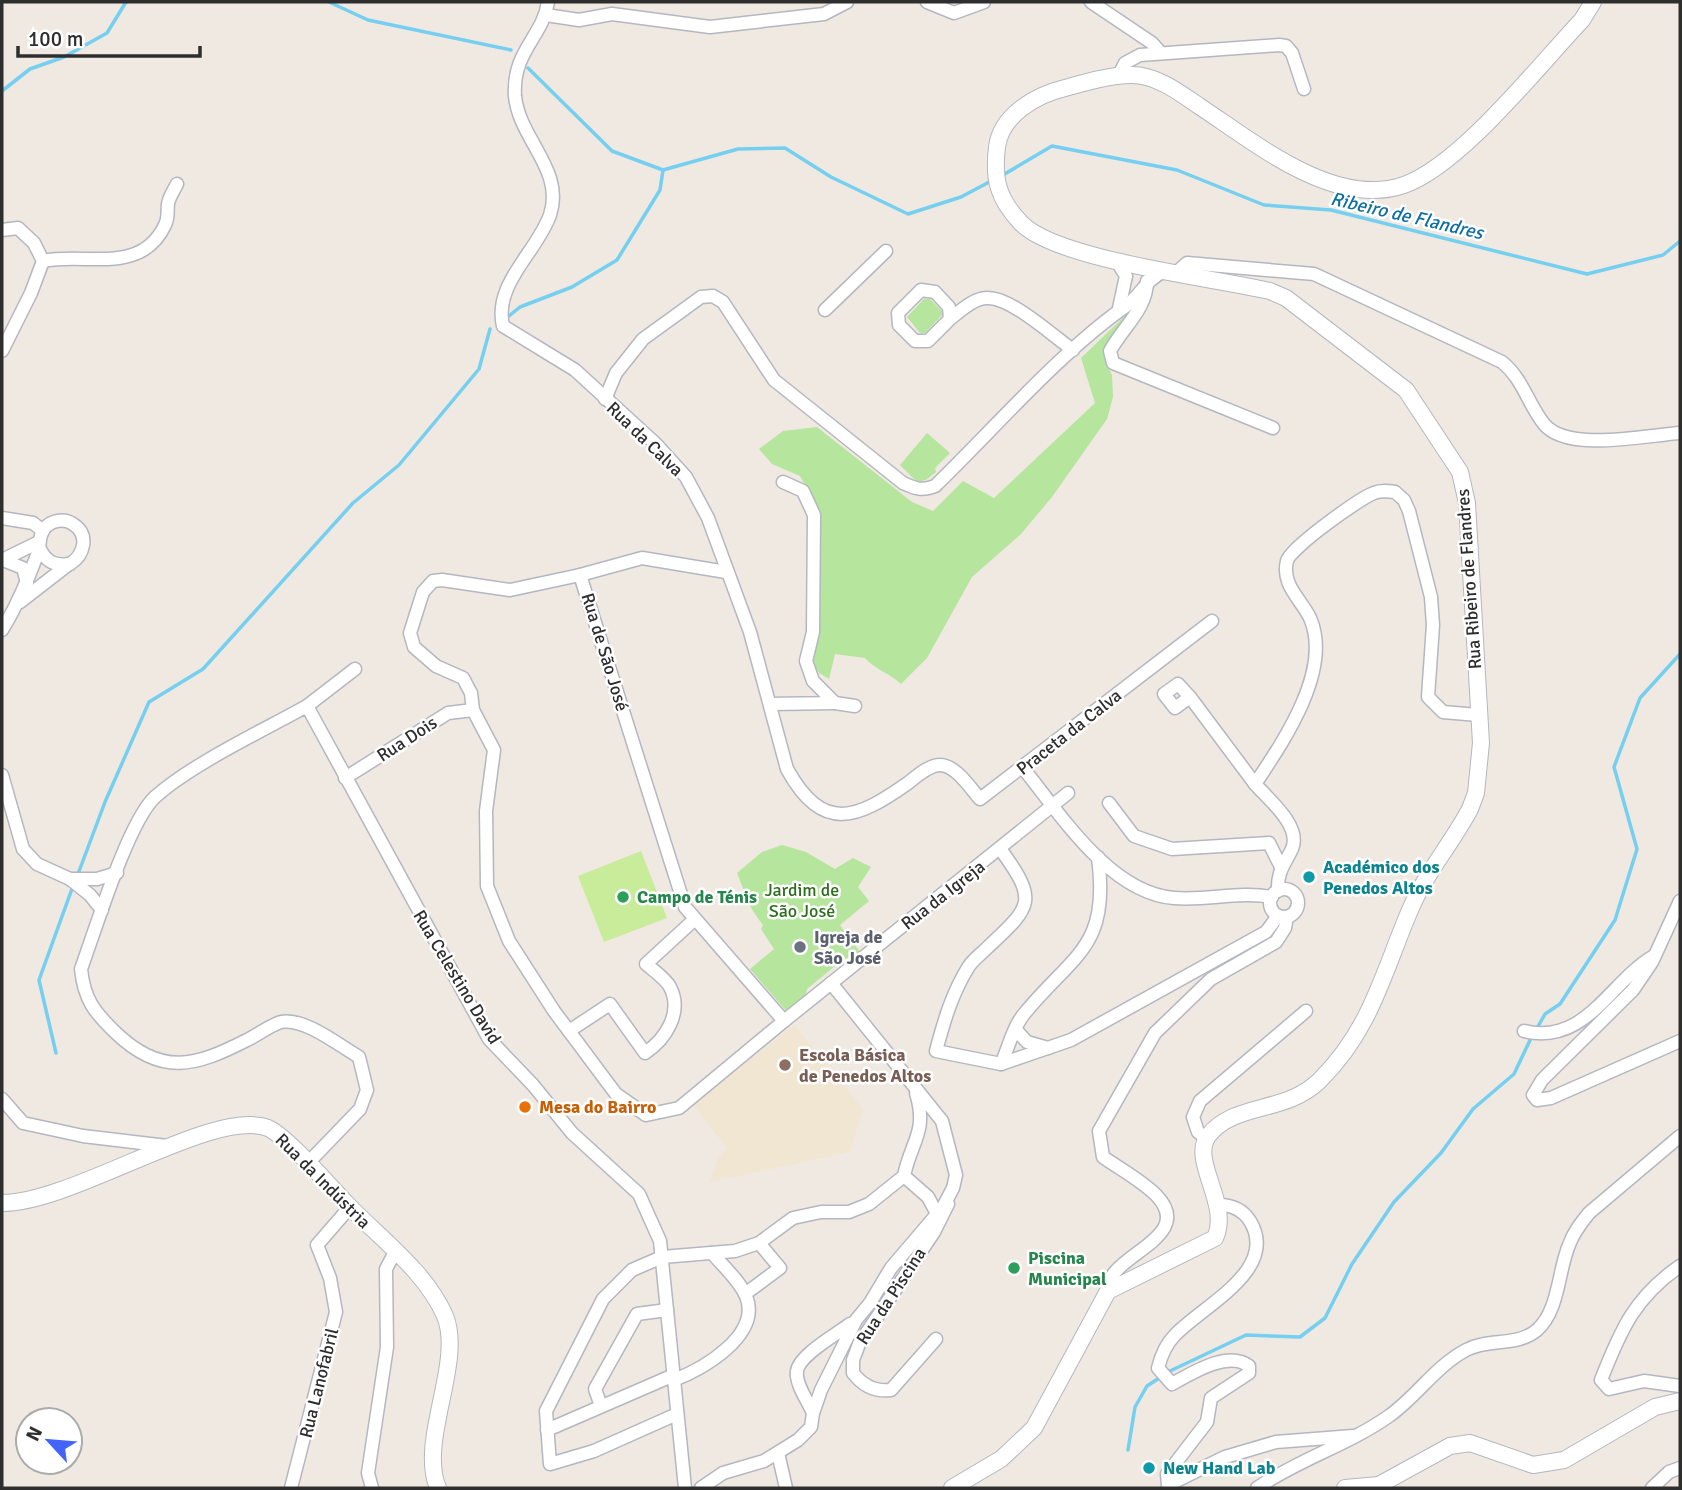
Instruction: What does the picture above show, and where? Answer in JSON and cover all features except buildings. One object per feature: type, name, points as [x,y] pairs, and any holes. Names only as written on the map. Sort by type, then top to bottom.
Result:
[{"type":"main road","name":"Rua Ribeiro de Flandres","points":[[1206,1138],[1225,1119],[1298,1098],[1317,1083],[1346,1049],[1367,1016],[1391,965],[1410,909],[1457,833],[1476,793],[1481,743],[1464,486],[1456,466],[1418,406],[1391,376],[1286,298],[1259,288],[1170,272],[1047,241],[1023,225],[1003,200],[993,172],[998,138],[1015,111],[1051,91],[1134,75],[1167,85],[1283,162],[1329,182],[1368,191],[1404,185],[1441,166],[1582,20],[1593,2]]},
{"type":"main road","name":"Rua da Indústria","points":[[2,1202],[22,1203],[66,1190],[231,1125],[252,1125],[270,1129],[395,1252],[434,1294],[446,1318],[449,1338],[434,1457],[434,1478],[438,1488]]},
{"type":"main road","points":[[952,1488],[1001,1459],[1034,1428],[1108,1291],[1215,1238],[1220,1228],[1219,1205],[1204,1160],[1206,1138]]},
{"type":"main road","points":[[1345,1488],[1379,1485],[1450,1446],[1460,1444],[1470,1443],[1533,1465],[1564,1460],[1655,1407],[1680,1401]]},
{"type":"street","points":[[547,8],[579,20],[612,15],[710,27],[824,13],[847,2]]},
{"type":"street","points":[[927,2],[954,13],[984,2]]},
{"type":"street","points":[[1091,2],[1152,43],[1160,52]]},
{"type":"street","name":"Rua da Calva","points":[[547,8],[520,58],[515,76],[516,99],[524,129],[554,186],[550,216],[505,293],[499,311],[503,326],[575,370],[656,444],[686,477],[708,517],[750,632],[787,769],[798,789],[826,811],[844,816],[862,813],[925,770]]},
{"type":"street","points":[[1118,77],[1125,63],[1140,55],[1286,46],[1292,53],[1304,89]]},
{"type":"street","points":[[43,261],[57,258],[119,261],[139,252],[165,226],[168,203],[177,184]]},
{"type":"street","points":[[2,230],[18,228],[33,243],[43,261],[31,293],[2,351]]},
{"type":"street","points":[[824,310],[886,251]]},
{"type":"street","points":[[1116,260],[1126,276],[1119,308]]},
{"type":"street","points":[[605,399],[616,373],[643,339],[701,296],[713,296],[723,302],[774,380],[916,489],[935,486],[1073,350],[1119,308],[1126,306],[1147,281],[1187,263],[1314,274],[1502,362],[1515,373],[1545,425],[1559,435],[1577,441],[1680,433]]},
{"type":"street","points":[[1147,281],[1144,303],[1119,334],[1110,351],[1113,363],[1273,428]]},
{"type":"street","points":[[950,319],[949,307],[935,292],[921,290],[898,313],[899,325],[915,341],[928,341],[964,308],[987,297],[1006,302],[1073,350]]},
{"type":"street","points":[[783,482],[803,491],[814,515],[813,632],[806,661],[813,681],[835,703]]},
{"type":"street","points":[[1255,783],[1290,727],[1307,691],[1316,661],[1311,620],[1286,580],[1287,559],[1300,545],[1373,493],[1395,492],[1404,500],[1409,511],[1431,597],[1433,625],[1429,696],[1443,712],[1478,715]]},
{"type":"street","points":[[2,518],[33,523],[48,560],[54,564],[70,564]]},
{"type":"street","points":[[2,630],[19,602],[48,525],[62,520],[76,526],[84,539],[81,554],[19,602]]},
{"type":"street","points":[[2,560],[41,540]]},
{"type":"street","points":[[580,575],[642,558],[726,572]]},
{"type":"street","points":[[2,560],[23,568],[27,583]]},
{"type":"street","name":"Rua de São José","points":[[569,1031],[509,941],[487,886],[486,811],[494,750],[473,710],[471,693],[463,678],[436,666],[414,648],[410,633],[423,592],[433,581],[510,590],[580,575],[685,907],[784,1021]]},
{"type":"street","name":"Praceta da Calva","points":[[925,770],[940,765],[951,768],[980,799],[1212,621]]},
{"type":"street","points":[[307,1164],[360,1109],[367,1090],[359,1057],[313,1029],[282,1022],[202,1062],[171,1064],[144,1055],[102,1020],[83,994],[81,969],[136,826],[154,798],[201,766],[307,706],[355,669]]},
{"type":"street","points":[[1190,697],[1290,826],[1294,836],[1293,847],[1277,876],[1272,910],[1283,916]]},
{"type":"street","points":[[771,704],[835,703],[855,706]]},
{"type":"street","name":"Rua Celestino David","points":[[307,706],[489,1039],[533,1085],[572,1133],[639,1194],[660,1241],[685,1488]]},
{"type":"street","name":"Rua Dois","points":[[345,778],[448,713],[473,710]]},
{"type":"street","points":[[1001,850],[1021,878],[1026,897],[1021,917],[971,964],[946,1009],[936,1051],[1002,1064],[1071,1040],[1266,932],[1283,916],[1297,908],[1297,900],[1292,892],[1178,899],[1151,896],[1113,874],[1023,768]]},
{"type":"street","points":[[2,775],[23,849],[37,864],[70,879],[90,895],[102,910]]},
{"type":"street","name":"Rua da Igreja","points":[[569,1031],[615,1094],[646,1115],[679,1108],[831,983],[1001,850],[1068,793]]},
{"type":"street","points":[[1109,803],[1134,836],[1172,849],[1269,843],[1281,867]]},
{"type":"street","points":[[1002,1064],[1022,1016],[1069,970],[1085,948],[1098,917],[1103,892],[1098,856]]},
{"type":"street","points":[[70,879],[97,879],[117,873]]},
{"type":"street","points":[[1680,901],[1655,956],[1633,990],[1542,1080],[1533,1095],[1538,1100],[1551,1098],[1680,1041]]},
{"type":"street","points":[[1108,1291],[1107,1283],[1114,1272],[1160,1235],[1167,1222],[1165,1208],[1156,1195],[1103,1157],[1099,1130],[1155,1033],[1211,979],[1276,942],[1285,928],[1283,916]]},
{"type":"street","points":[[569,1031],[610,1004],[645,1053],[656,1046],[670,1028],[674,1009],[670,986],[646,964],[695,919]]},
{"type":"street","points":[[1524,1031],[1540,1035],[1555,1032],[1580,1021],[1620,988],[1636,967],[1655,956]]},
{"type":"street","points":[[701,1488],[723,1473],[764,1461],[798,1440],[811,1427],[813,1413],[841,1347],[856,1320],[870,1304],[891,1268],[948,1197],[956,1175],[942,1121],[831,983]]},
{"type":"street","points":[[1206,1138],[1198,1132],[1193,1117],[1200,1101],[1306,1012]]},
{"type":"street","points":[[1016,1030],[1027,1042],[1048,1048]]},
{"type":"street","points":[[677,1414],[594,1451],[550,1464],[546,1411],[603,1299],[632,1270],[662,1257],[735,1251],[759,1242],[793,1218],[821,1212],[849,1212],[869,1204],[904,1176],[920,1134],[920,1108],[913,1084]]},
{"type":"street","points":[[2,1099],[23,1123],[83,1136],[170,1147]]},
{"type":"street","points":[[1257,1488],[1289,1466],[1389,1416],[1465,1350],[1483,1343],[1524,1338],[1537,1330],[1546,1320],[1569,1245],[1588,1213],[1680,1136]]},
{"type":"street","points":[[904,1176],[928,1196],[936,1212]]},
{"type":"street","name":"Rua da Piscina","points":[[936,1339],[891,1390],[879,1391],[864,1385],[853,1373],[853,1360],[859,1344],[947,1210],[948,1197]]},
{"type":"street","points":[[1219,1205],[1242,1211],[1259,1244],[1246,1272],[1173,1336],[1158,1368],[1172,1384],[1226,1360],[1242,1361],[1249,1366],[1249,1373],[1211,1398],[1207,1422],[1167,1474],[1167,1487],[1225,1457],[1276,1442],[1353,1436]]},
{"type":"street","name":"Rua Lanofabril","points":[[290,1488],[336,1312],[330,1278],[317,1245],[350,1207]]},
{"type":"street","points":[[745,1294],[780,1268],[759,1242]]},
{"type":"street","points":[[372,1488],[368,1473],[387,1347],[386,1269],[395,1252]]},
{"type":"street","points":[[548,1430],[717,1358],[734,1341],[746,1320],[749,1306],[745,1294],[712,1253]]},
{"type":"street","points":[[1680,1266],[1654,1284],[1635,1307],[1601,1380],[1603,1386],[1609,1390],[1644,1381],[1680,1386]]},
{"type":"street","points":[[601,1406],[595,1389],[637,1314],[667,1310]]},
{"type":"street","points":[[813,1413],[799,1385],[797,1371],[804,1357],[856,1320]]},
{"type":"street","points":[[778,1452],[786,1488]]},
{"type":"street","points":[[1652,1488],[1669,1472],[1680,1468]]},
{"type":"shaded area","name":"Escola Básica de Penedos Altos","points":[[794,1025],[863,1109],[850,1152],[710,1182],[717,1160],[727,1148],[693,1104]]},
{"type":"green space","points":[[924,299],[930,299],[944,313],[925,333],[920,333],[907,317]]},
{"type":"green space","points":[[1134,307],[1106,347],[1105,361],[1112,375],[1113,397],[1107,419],[1052,497],[1021,534],[972,577],[927,658],[901,684],[865,658],[835,654],[829,679],[819,673],[813,663],[820,563],[820,512],[800,476],[772,464],[759,449],[783,431],[817,427],[912,502],[933,511],[963,481],[994,498],[1095,403],[1081,358]]},
{"type":"green space","points":[[927,433],[950,453],[935,468],[936,472],[926,480],[917,482],[900,465]]},
{"type":"green space","name":"Jardim de São José","points":[[782,845],[806,852],[835,869],[853,858],[871,867],[858,887],[869,901],[840,925],[860,952],[849,961],[845,958],[807,989],[805,998],[788,1013],[750,969],[774,949],[761,929],[763,925],[750,905],[737,873],[762,852]]},
{"type":"green space","name":"Campo de Ténis","points":[[641,851],[667,918],[604,942],[578,876]]},
{"type":"waterway","name":"Ribeiro de Flandres","points":[[2,91],[30,69],[64,57],[107,33],[126,2]]},
{"type":"waterway","name":"Ribeiro de Flandres","points":[[329,2],[368,20],[511,50]]},
{"type":"waterway","name":"Ribeiro de Flandres","points":[[528,68],[612,151],[663,170],[738,149],[785,148],[831,177],[908,214],[961,197],[993,180]]},
{"type":"waterway","name":"Ribeiro de Flandres","points":[[1003,175],[1052,146],[1177,170],[1264,205],[1331,210],[1587,274],[1663,255],[1680,241]]},
{"type":"waterway","points":[[509,316],[520,307],[572,287],[617,260],[660,190],[663,170]]},
{"type":"waterway","points":[[78,874],[105,802],[149,702],[203,669],[353,503],[399,465],[479,369],[490,329]]},
{"type":"waterway","points":[[1536,1030],[1545,1014],[1560,1004],[1615,920],[1637,849],[1614,767],[1640,698],[1680,654]]},
{"type":"waterway","points":[[56,1053],[39,980],[73,886]]},
{"type":"waterway","points":[[1128,1450],[1135,1407],[1147,1386],[1170,1371],[1246,1335],[1300,1337],[1325,1318],[1352,1264],[1394,1202],[1441,1153],[1473,1109],[1514,1074],[1532,1036]]},
{"type":"place","name":"Académico dos Penedos Altos","points":[[1309,877]]},
{"type":"place","name":"Campo de Ténis","points":[[623,897]]},
{"type":"place","name":"Igreja de São José","points":[[800,947]]},
{"type":"place","name":"Escola Básica de Penedos Altos","points":[[785,1065]]},
{"type":"place","name":"Mesa do Bairro","points":[[525,1107]]},
{"type":"place","name":"Piscina Municipal","points":[[1014,1268]]},
{"type":"place","name":"New Hand Lab","points":[[1149,1468]]}]
